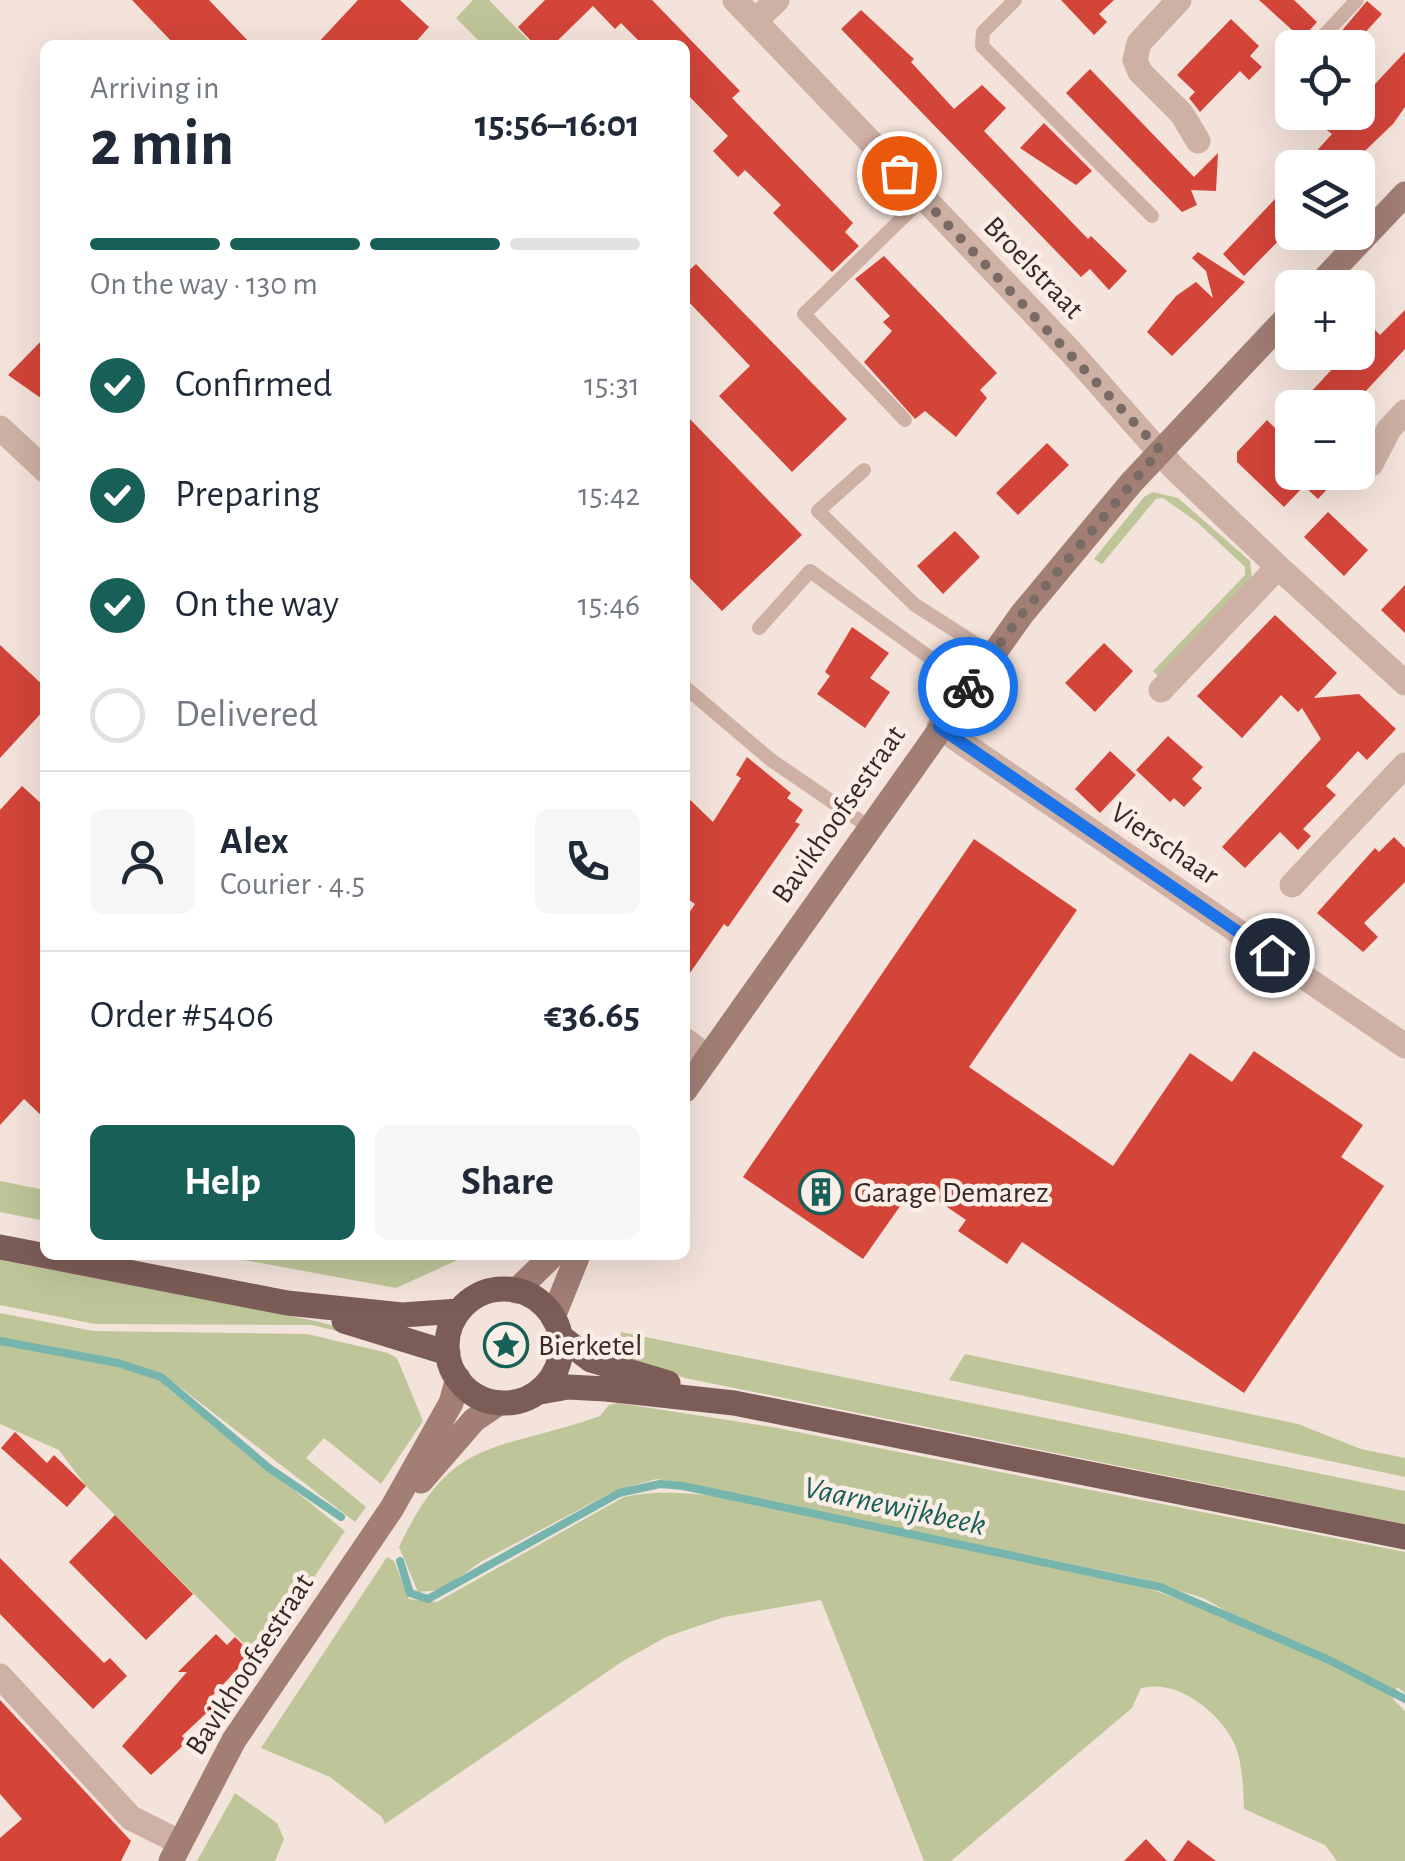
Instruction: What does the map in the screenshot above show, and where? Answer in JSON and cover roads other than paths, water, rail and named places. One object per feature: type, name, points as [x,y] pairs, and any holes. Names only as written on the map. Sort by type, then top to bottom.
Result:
[{"type":"main road","points":[[0,1247],[40,1255]]},
{"type":"main road","points":[[67,1260],[287,1303],[402,1315],[459,1311]]},
{"type":"main road","points":[[557,1327],[562,1356],[552,1380],[527,1400],[500,1403],[477,1397],[458,1378],[448,1353],[451,1324],[459,1311],[487,1292],[516,1290],[537,1299],[557,1327],[591,1360],[734,1404]]},
{"type":"main road","points":[[287,1303],[448,1353]]},
{"type":"main road","points":[[540,1392],[568,1387],[606,1389],[734,1404],[1405,1537]]},
{"type":"street","name":"Broelstraat","points":[[735,0],[1160,450],[1278,567],[1405,683]]},
{"type":"street","points":[[755,21],[777,0]]},
{"type":"street","points":[[1179,0],[1139,42],[1135,60],[1143,76],[1182,114],[1198,142]]},
{"type":"street","points":[[1333,270],[1405,194]]},
{"type":"street","name":"Bavikhoofsestraat","points":[[690,1083],[992,654],[1160,450],[1275,330]]},
{"type":"street","points":[[1375,456],[1388,429],[1405,412]]},
{"type":"street","points":[[0,428],[40,465]]},
{"type":"street","points":[[1161,690],[1278,567]]},
{"type":"street","name":"Vierschaar","points":[[939,727],[1405,1046]]},
{"type":"street","points":[[1292,885],[1405,764]]},
{"type":"street","points":[[690,1044],[708,1057]]},
{"type":"street","points":[[516,1290],[548,1260]]},
{"type":"street","points":[[557,1327],[577,1260]]},
{"type":"street","name":"Bavikhoofsestraat","points":[[175,1851],[234,1740],[392,1508],[452,1403],[458,1378]]},
{"type":"street","name":"Bavikhoofsestraat","points":[[392,1508],[474,1420],[500,1403]]},
{"type":"street","points":[[0,1676],[131,1818],[175,1851]]},
{"type":"lane","points":[[1015,0],[983,32],[982,46],[1152,216]]},
{"type":"lane","points":[[1329,30],[1357,0]]},
{"type":"lane","points":[[905,420],[804,314],[923,198]]},
{"type":"lane","points":[[864,470],[818,511],[916,606],[992,654]]},
{"type":"lane","points":[[759,628],[810,572],[969,686]]},
{"type":"lane","points":[[690,691],[770,760],[869,827]]},
{"type":"waterway","points":[[0,1341],[118,1363],[161,1377],[269,1468],[341,1517]]},
{"type":"waterway","name":"Vaarnewijkbeek","points":[[400,1561],[410,1593],[428,1599],[619,1493],[660,1484],[683,1486],[1160,1587],[1329,1660],[1405,1699]]},
{"type":"place","name":"Garage Demarez","points":[[821,1192]]},
{"type":"place","name":"Bierketel","points":[[506,1345]]}]
